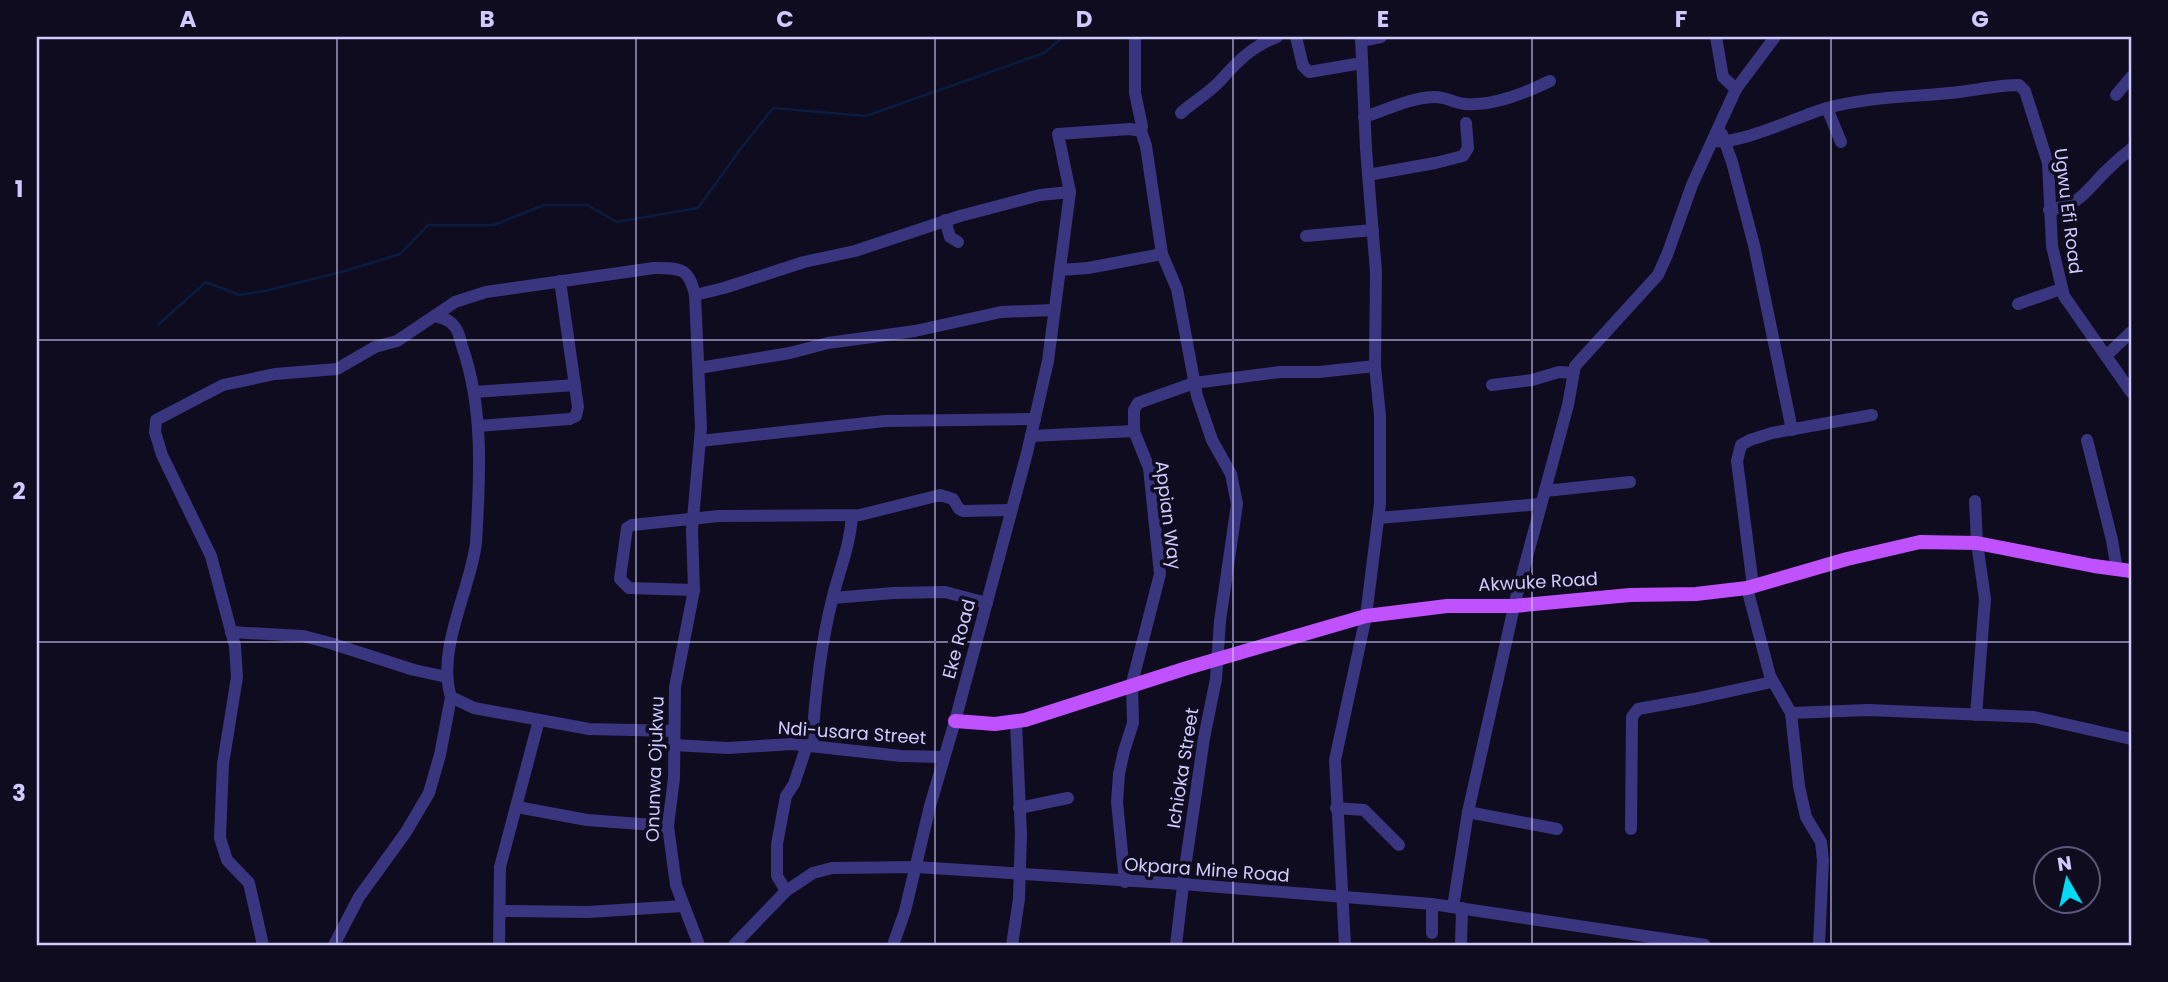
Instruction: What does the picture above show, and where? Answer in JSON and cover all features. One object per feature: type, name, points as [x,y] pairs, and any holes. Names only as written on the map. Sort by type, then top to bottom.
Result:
[{"type":"main road","name":"Akwuke Road","points":[[955,720],[995,724],[1016,722],[1366,616],[1456,605],[1514,606],[1630,596],[1696,594],[1750,587],[1906,544],[1938,541],[1977,543],[2124,570]]},
{"type":"street","name":"Ichioka Street","points":[[1135,37],[1135,93],[1162,254],[1177,289],[1194,383],[1204,420],[1216,450],[1231,474],[1237,496],[1237,515],[1220,621],[1219,659],[1182,884],[1176,945]]},
{"type":"street","points":[[1181,113],[1219,82],[1242,57],[1264,41],[1277,37]]},
{"type":"street","points":[[1296,37],[1303,66],[1309,72],[1362,63]]},
{"type":"street","points":[[1345,945],[1335,760],[1366,616],[1379,518],[1380,416],[1375,366],[1376,293],[1361,39],[1381,37]]},
{"type":"street","points":[[1716,37],[1723,77],[1736,89]]},
{"type":"street","points":[[1461,945],[1457,907],[1468,812],[1514,606],[1568,405],[1575,366],[1658,275],[1692,185],[1719,141],[1720,127],[1736,89],[1775,37]]},
{"type":"street","points":[[2116,95],[2131,77]]},
{"type":"street","points":[[1364,117],[1425,98],[1445,97],[1464,104],[1497,100],[1550,81]]},
{"type":"street","name":"Ugwu Efi Road","points":[[1828,108],[1888,98],[2019,85],[2025,91],[2048,163],[2052,246],[2061,289],[2068,304],[2131,392]]},
{"type":"street","points":[[1719,141],[1779,126],[1828,108],[1841,142]]},
{"type":"street","points":[[1368,175],[1463,156],[1468,148],[1466,123]]},
{"type":"street","name":"Eke Road","points":[[893,945],[905,911],[987,603],[1048,361],[1070,192],[1057,135],[1059,132],[1130,129],[1140,131]]},
{"type":"street","points":[[1719,141],[1737,182],[1780,365],[1792,430]]},
{"type":"street","points":[[2049,210],[2066,206],[2083,197],[2131,149]]},
{"type":"street","points":[[263,945],[249,883],[224,856],[220,838],[223,764],[237,677],[237,657],[211,556],[162,455],[155,432],[156,420],[223,385],[275,374],[337,369],[375,347],[397,341],[448,306],[465,298],[640,269],[675,269],[690,277],[695,295],[804,262],[855,251],[945,220],[1040,195],[1070,192]]},
{"type":"street","points":[[945,220],[950,237],[958,243]]},
{"type":"street","points":[[1306,236],[1373,230]]},
{"type":"street","points":[[1060,270],[1088,268],[1162,254]]},
{"type":"street","points":[[478,426],[574,418],[578,407],[560,281]]},
{"type":"street","points":[[2018,304],[2061,289]]},
{"type":"street","name":"Onunwa Ojukwu","points":[[695,295],[700,441],[693,520],[694,590],[677,674],[674,778],[668,826],[673,869],[683,906],[699,945]]},
{"type":"street","points":[[699,368],[790,353],[828,343],[915,331],[1001,312],[1054,310]]},
{"type":"street","points":[[334,945],[359,897],[406,832],[429,793],[452,697],[447,677],[455,623],[476,544],[478,426],[467,359],[456,329],[449,321],[435,316]]},
{"type":"street","points":[[2106,356],[2131,332]]},
{"type":"street","points":[[1031,436],[1134,431],[1138,403],[1194,383],[1280,372],[1319,372],[1375,366]]},
{"type":"street","points":[[1492,385],[1532,380],[1559,372],[1573,373]]},
{"type":"street","points":[[474,392],[575,385]]},
{"type":"street","points":[[1819,945],[1823,849],[1819,836],[1806,817],[1799,786],[1791,713],[1772,682],[1750,587],[1738,451],[1741,445],[1750,440],[1772,433],[1872,415]]},
{"type":"street","points":[[700,441],[886,421],[1035,419]]},
{"type":"street","name":"Appian Way","points":[[1125,882],[1118,793],[1121,761],[1133,723],[1132,686],[1160,576],[1149,468],[1134,431]]},
{"type":"street","points":[[2087,440],[2112,540],[2124,570]]},
{"type":"street","points":[[1379,518],[1542,497],[1630,482]]},
{"type":"street","points":[[694,590],[629,587],[620,579],[627,528],[632,525],[726,515],[852,516],[944,495],[953,499],[961,510],[1010,510]]},
{"type":"street","points":[[1975,501],[1977,543],[1985,599],[1976,715]]},
{"type":"street","points":[[786,891],[777,876],[777,844],[786,796],[794,784],[809,745],[821,655],[832,598],[846,557],[852,516]]},
{"type":"street","points":[[832,598],[944,592],[987,603]]},
{"type":"street","points":[[231,632],[303,636],[414,670],[447,677]]},
{"type":"street","points":[[1631,830],[1633,712],[1772,682]]},
{"type":"street","name":"Ndi-usara Street","points":[[452,697],[474,708],[589,729],[674,738],[728,748],[809,745],[901,757],[944,757]]},
{"type":"street","points":[[1791,713],[1868,710],[2034,717],[2131,739]]},
{"type":"street","points":[[499,945],[500,867],[539,720]]},
{"type":"street","points":[[1012,945],[1019,899],[1016,722]]},
{"type":"street","points":[[1019,808],[1068,798]]},
{"type":"street","points":[[517,807],[587,820],[668,826]]},
{"type":"street","points":[[1336,808],[1364,810],[1399,845]]},
{"type":"street","points":[[1468,812],[1557,829]]},
{"type":"street","name":"Okpara Mine Road","points":[[734,945],[786,891],[806,877],[826,869],[915,867],[1182,884],[1432,904],[1705,945]]},
{"type":"street","points":[[1432,904],[1432,933]]},
{"type":"street","points":[[500,911],[589,912],[683,906]]},
{"type":"waterway","points":[[159,324],[206,282],[239,295],[345,271],[400,254],[428,225],[494,225],[544,205],[587,205],[617,222],[698,208],[773,108],[866,116],[1044,53],[1063,37]]}]
